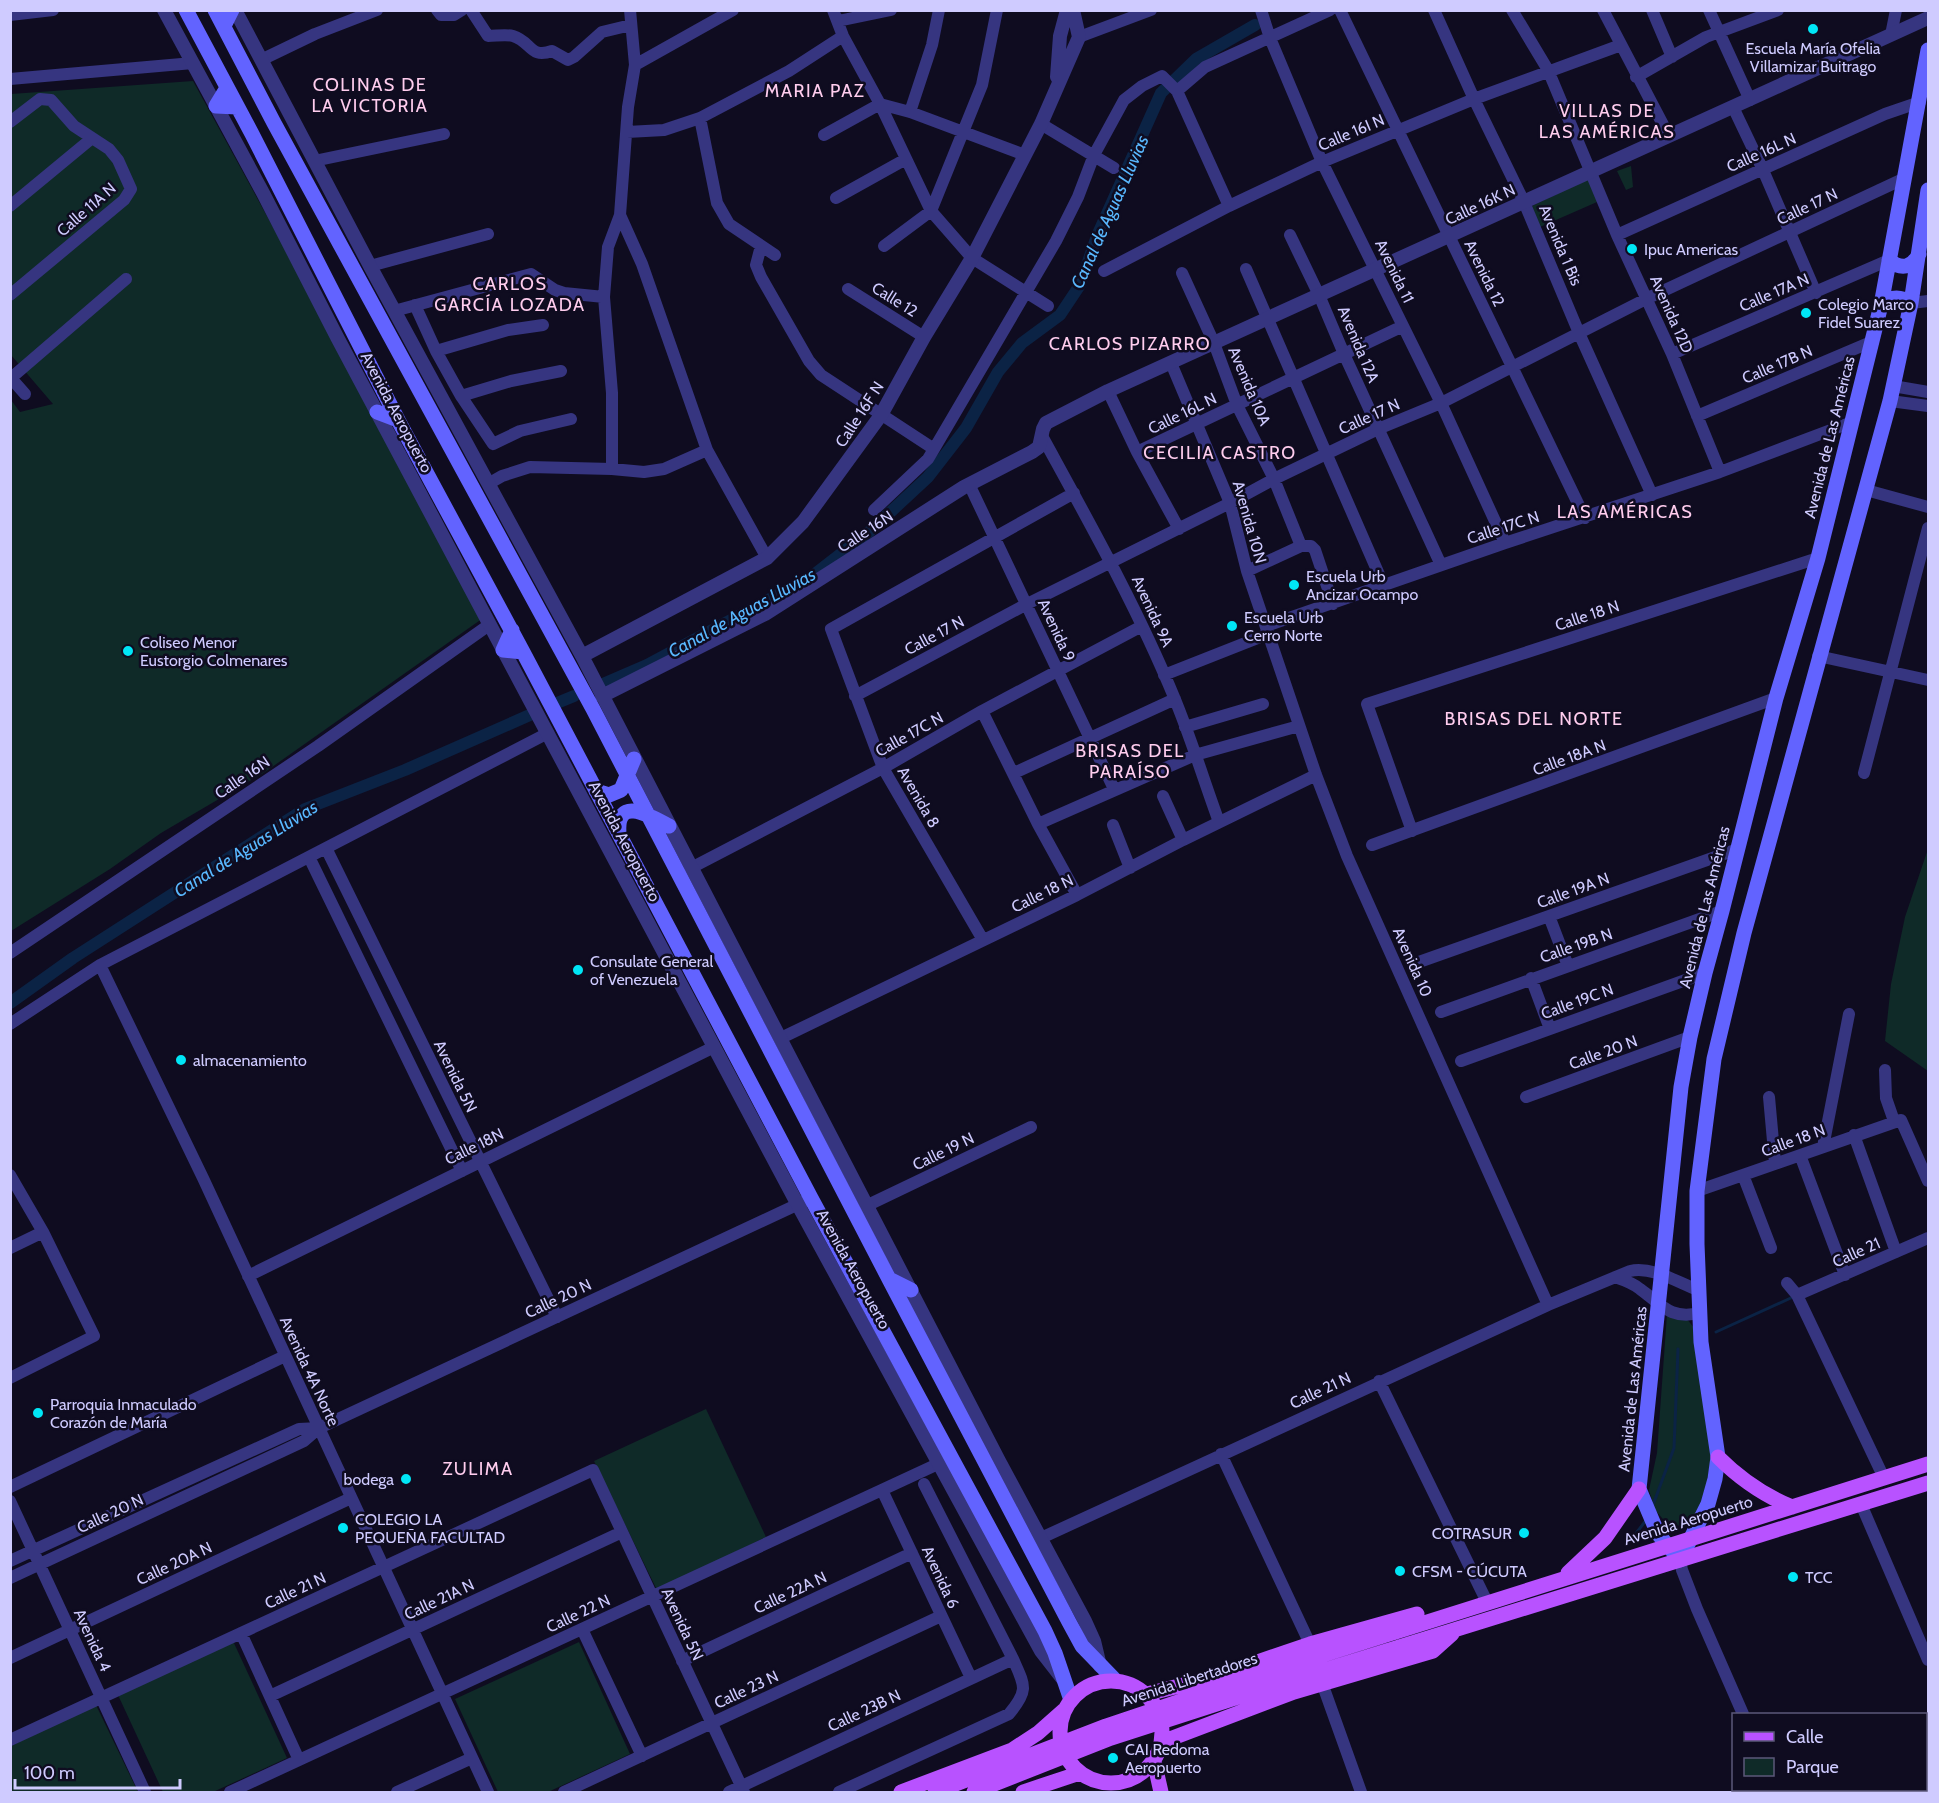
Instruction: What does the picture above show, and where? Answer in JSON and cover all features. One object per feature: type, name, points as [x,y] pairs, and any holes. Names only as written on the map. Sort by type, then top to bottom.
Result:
[{"type":"main road","name":"Avenida Aeropuerto","points":[[186,10],[398,420],[512,630],[618,833],[805,1201],[859,1302],[1045,1631],[1065,1681],[1067,1705]]},
{"type":"main road","name":"Avenida Aeropuerto","points":[[215,10],[274,123],[573,671],[1069,1622],[1083,1646],[1115,1680]]},
{"type":"main road","points":[[224,26],[234,10]]},
{"type":"main road","name":"Avenida de Las Américas","points":[[1641,1496],[1681,1087],[1690,1037],[1776,698],[1818,558],[1881,305],[1929,50]]},
{"type":"main road","points":[[227,88],[216,106],[237,107]]},
{"type":"main road","points":[[1680,1560],[1708,1504],[1718,1457],[1699,1313],[1697,1191],[1714,1059],[1818,656],[1891,394],[1911,303],[1929,190]]},
{"type":"main road","points":[[1889,260],[1895,265],[1910,266],[1919,254]]},
{"type":"main road","points":[[1881,305],[1892,298],[1899,297],[1911,303]]},
{"type":"main road","points":[[377,412],[398,420]]},
{"type":"main road","points":[[512,630],[503,650],[523,652]]},
{"type":"main road","points":[[596,791],[602,794],[616,794],[628,778],[634,759]]},
{"type":"main road","points":[[618,833],[620,818],[625,813],[639,810],[669,826]]},
{"type":"main road","points":[[831,1169],[846,1161]]},
{"type":"main road","points":[[889,1279],[911,1290]]},
{"type":"main road","points":[[1718,1457],[1757,1490],[1792,1507]]},
{"type":"main road","name":"Avenida Aeropuerto","points":[[1459,1611],[1562,1579],[1662,1539],[1691,1538],[1929,1464]]},
{"type":"main road","points":[[1162,1742],[1323,1683],[1432,1651],[1459,1628],[1929,1483]]},
{"type":"main road","points":[[1562,1579],[1605,1538],[1641,1496],[1662,1539],[1680,1560]]},
{"type":"main road","points":[[1147,1694],[1235,1671],[1310,1644],[1423,1612],[1459,1611]]},
{"type":"main road","name":"Avenida Libertadores","points":[[974,1792],[1238,1689],[1459,1611]]},
{"type":"main road","name":"Avenida Libertadores","points":[[935,1792],[1106,1726],[1459,1628]]},
{"type":"main road","points":[[901,1792],[1012,1750],[1038,1733],[1090,1684],[1115,1680],[1132,1684],[1147,1694],[1157,1708],[1162,1724],[1162,1742],[1154,1761],[1143,1773],[1112,1784],[1096,1781]]},
{"type":"main road","points":[[1067,1705],[1059,1727],[1061,1745],[1068,1761],[1080,1773],[1116,1792]]},
{"type":"main road","points":[[1154,1761],[1161,1792]]},
{"type":"main road","points":[[1023,1792],[1041,1789],[1080,1773]]},
{"type":"street","points":[[10,15],[53,10]]},
{"type":"street","name":"Avenida Aeropuerto","points":[[164,10],[714,1047],[805,1201]]},
{"type":"street","points":[[234,10],[394,312],[582,656],[1085,1621],[1094,1641],[1100,1666]]},
{"type":"street","points":[[261,60],[315,34],[378,10]]},
{"type":"street","points":[[437,10],[441,15],[454,15],[462,10]]},
{"type":"street","points":[[471,10],[488,36],[512,35],[524,41],[537,54],[552,51],[568,60],[602,32],[631,25]]},
{"type":"street","points":[[612,469],[612,393],[604,297],[608,247],[620,215],[630,91],[635,65],[630,10]]},
{"type":"street","points":[[635,65],[733,10]]},
{"type":"street","points":[[891,10],[835,16],[931,211],[972,258],[1048,306]]},
{"type":"street","points":[[910,112],[932,45],[939,10]]},
{"type":"street","points":[[884,246],[931,211],[982,85],[997,10]]},
{"type":"street","name":"Calle 16F N","points":[[582,656],[766,558],[802,522],[881,415],[924,337],[972,258],[1026,155],[1057,88],[1065,51],[1062,28],[1067,10]]},
{"type":"street","points":[[1073,10],[1078,34]]},
{"type":"street","points":[[1078,34],[1151,10]]},
{"type":"street","name":"Avenida 11","points":[[1261,10],[1270,38],[1322,162],[1377,269],[1505,543]]},
{"type":"street","points":[[1176,90],[1205,67],[1330,10]]},
{"type":"street","name":"Avenida 12","points":[[1340,10],[1585,518]]},
{"type":"street","name":"Avenida 1 Bis","points":[[1434,10],[1524,201],[1579,333],[1653,495]]},
{"type":"street","name":"Avenida 12D","points":[[1512,10],[1548,70],[1617,235],[1672,354],[1720,472]]},
{"type":"street","points":[[1603,10],[1636,77],[1669,136]]},
{"type":"street","points":[[1652,10],[1672,57]]},
{"type":"street","points":[[1709,10],[1750,100]]},
{"type":"street","points":[[1636,77],[1706,37],[1778,10]]},
{"type":"street","points":[[1891,35],[1896,10]]},
{"type":"street","name":"Calle 16K N","points":[[1044,430],[1108,392],[1929,18]]},
{"type":"street","points":[[1062,28],[1071,26],[1078,34]]},
{"type":"street","name":"Calle 16F N","points":[[1065,51],[1078,34]]},
{"type":"street","points":[[627,132],[664,130],[700,118],[789,71],[843,36]]},
{"type":"street","name":"Calle 16I N","points":[[1104,271],[1229,206],[1322,162],[1548,70],[1621,45]]},
{"type":"street","points":[[10,79],[193,63]]},
{"type":"street","points":[[874,510],[928,459],[1028,292],[1078,197],[1094,155],[1124,100],[1155,79],[1162,76],[1166,78],[1176,90],[1229,206]]},
{"type":"street","points":[[10,122],[43,98],[51,100],[74,126],[91,139],[10,206]]},
{"type":"street","name":"Calle 16L N","points":[[1617,235],[1885,114],[1920,102]]},
{"type":"street","points":[[825,135],[880,104],[910,112],[1026,155]]},
{"type":"street","points":[[1733,107],[1816,293]]},
{"type":"street","points":[[700,118],[717,203],[729,224],[775,255]]},
{"type":"street","points":[[1041,124],[1114,168]]},
{"type":"street","points":[[314,162],[444,134]]},
{"type":"street","name":"Calle 11A N","points":[[10,295],[129,195],[131,189],[118,160],[109,149],[91,139]]},
{"type":"street","points":[[836,198],[906,159]]},
{"type":"street","name":"Calle 17 N","points":[[855,696],[1027,604],[1274,479],[1378,429],[1441,403],[1648,298],[1903,179]]},
{"type":"street","points":[[620,215],[642,264],[706,450],[766,558]]},
{"type":"street","points":[[370,266],[488,234]]},
{"type":"street","name":"Avenida 12A","points":[[1290,235],[1320,295],[1344,354],[1441,565]]},
{"type":"street","points":[[761,246],[756,265],[761,277],[809,361],[821,375],[934,449]]},
{"type":"street","name":"Calle 17A N","points":[[1672,354],[1889,260]]},
{"type":"street","points":[[1246,269],[1384,586]]},
{"type":"street","name":"Avenida 10A","points":[[1182,273],[1214,343],[1238,405],[1274,479],[1301,546],[1311,546],[1315,550],[1333,604]]},
{"type":"street","points":[[394,312],[531,274],[555,290],[564,293],[604,297]]},
{"type":"street","points":[[25,394],[11,377],[126,279]]},
{"type":"street","name":"Calle 12","points":[[848,289],[924,337]]},
{"type":"street","points":[[1911,303],[1929,301]]},
{"type":"street","points":[[415,305],[436,351],[461,396],[493,444],[520,431],[571,419]]},
{"type":"street","points":[[436,351],[508,330],[543,325]]},
{"type":"street","name":"Calle 16L N","points":[[1137,452],[1403,326]]},
{"type":"street","name":"Calle 17B N","points":[[1697,416],[1871,342]]},
{"type":"street","name":"Avenida 10N","points":[[1171,363],[1230,503],[1247,571],[1267,630]]},
{"type":"street","points":[[461,396],[511,381],[561,371]]},
{"type":"street","points":[[1108,392],[1137,452],[1179,529]]},
{"type":"street","points":[[1891,394],[1929,392]]},
{"type":"street","points":[[1891,394],[1929,406]]},
{"type":"street","name":"Calle 17C N","points":[[1164,675],[1333,604],[1505,543],[1720,472],[1852,422]]},
{"type":"street","name":"Calle 16N","points":[[602,696],[765,614],[969,484],[1032,452],[1039,447],[1044,430]]},
{"type":"street","name":"Avenida 9A","points":[[1044,430],[1142,626],[1175,699],[1219,822]]},
{"type":"street","points":[[488,484],[502,476],[530,467],[644,472],[664,469],[706,450]]},
{"type":"street","name":"Avenida 9","points":[[969,484],[1114,789]]},
{"type":"street","points":[[1866,490],[1929,507]]},
{"type":"street","points":[[994,536],[1074,493]]},
{"type":"street","points":[[1864,773],[1929,528]]},
{"type":"street","name":"Avenida 8","points":[[983,940],[883,768],[831,629],[994,536]]},
{"type":"street","points":[[1247,571],[1301,546]]},
{"type":"street","name":"Calle 18 N","points":[[1412,831],[1367,704],[1818,558]]},
{"type":"street","name":"Calle 16N","points":[[10,953],[318,746],[489,625]]},
{"type":"street","name":"Calle 17C N","points":[[691,868],[883,768],[982,711],[1142,626]]},
{"type":"street","name":"Avenida 10","points":[[1267,630],[1316,775],[1347,856],[1548,1305]]},
{"type":"street","points":[[1818,656],[1929,680]]},
{"type":"street","name":"Calle 18A N","points":[[1372,845],[1776,698]]},
{"type":"street","points":[[1014,773],[1175,699]]},
{"type":"street","points":[[1185,727],[1263,704]]},
{"type":"street","points":[[982,711],[1038,824],[1077,895]]},
{"type":"street","points":[[1038,824],[1195,755],[1299,726]]},
{"type":"street","points":[[10,1024],[100,965],[548,733]]},
{"type":"street","name":"Calle 18 N","points":[[781,1038],[1077,895],[1316,775]]},
{"type":"street","points":[[1164,796],[1183,840]]},
{"type":"street","points":[[1113,825],[1130,868]]},
{"type":"street","name":"Avenida 5N","points":[[326,848],[557,1317]]},
{"type":"street","name":"Calle 19A N","points":[[1419,962],[1738,849]]},
{"type":"street","points":[[309,857],[462,1171]]},
{"type":"street","name":"Calle 19B N","points":[[1441,1012],[1722,911]]},
{"type":"street","points":[[1549,916],[1568,966]]},
{"type":"street","name":"Avenida 4A Norte","points":[[100,965],[170,1107],[488,1792]]},
{"type":"street","name":"Calle 19C N","points":[[1461,1061],[1705,973]]},
{"type":"street","points":[[1531,978],[1550,1029]]},
{"type":"street","points":[[1823,1147],[1849,1014]]},
{"type":"street","name":"Calle 20 N","points":[[1526,1097],[1690,1037]]},
{"type":"street","name":"Calle 18N","points":[[248,1276],[714,1047]]},
{"type":"street","points":[[1885,1070],[1886,1098],[1929,1181]]},
{"type":"street","points":[[1769,1097],[1775,1163]]},
{"type":"street","name":"Calle 18 N","points":[[1697,1191],[1897,1120]]},
{"type":"street","name":"Calle 19 N","points":[[868,1205],[1031,1127]]},
{"type":"street","points":[[1854,1135],[1896,1252]]},
{"type":"street","points":[[1800,1155],[1845,1275]]},
{"type":"street","points":[[10,1175],[43,1232],[94,1336],[10,1378]]},
{"type":"street","points":[[1743,1175],[1771,1248]]},
{"type":"street","name":"Calle 20 N","points":[[10,1578],[304,1441],[319,1428],[805,1201]]},
{"type":"street","points":[[10,1248],[43,1232]]},
{"type":"street","name":"Calle 21","points":[[1797,1295],[1929,1238]]},
{"type":"street","name":"Calle 21 N","points":[[1041,1538],[1379,1381],[1615,1277],[1641,1269],[1698,1290]]},
{"type":"street","points":[[1615,1277],[1640,1288],[1659,1306],[1681,1316],[1699,1313]]},
{"type":"street","points":[[1787,1283],[1797,1295],[1884,1478]]},
{"type":"street","name":"Avenida Aeropuerto","points":[[859,1302],[940,1463],[1041,1651],[1065,1681]]},
{"type":"street","points":[[10,1487],[285,1356]]},
{"type":"street","points":[[1379,1381],[1486,1602]]},
{"type":"street","name":"Calle 20 N","points":[[10,1561],[299,1429],[319,1428]]},
{"type":"street","points":[[1221,1454],[1310,1644]]},
{"type":"street","name":"Calle 22 N","points":[[230,1792],[940,1463]]},
{"type":"street","name":"Avenida 5N","points":[[593,1470],[742,1790]]},
{"type":"street","name":"Calle 21 N","points":[[10,1740],[593,1470]]},
{"type":"street","points":[[839,1792],[1009,1714],[1022,1698],[1023,1682],[1013,1659],[924,1484]]},
{"type":"street","name":"Avenida 6","points":[[882,1490],[971,1678]]},
{"type":"street","name":"Calle 20A N","points":[[10,1658],[351,1498]]},
{"type":"street","name":"Avenida 4","points":[[10,1501],[145,1792]]},
{"type":"street","points":[[1861,1504],[1929,1660]]},
{"type":"street","name":"Calle 21A N","points":[[270,1696],[622,1532]]},
{"type":"street","name":"Calle 22A N","points":[[682,1660],[912,1553]]},
{"type":"street","points":[[1680,1560],[1697,1609],[1743,1713]]},
{"type":"street","name":"Calle 23 N","points":[[564,1792],[941,1616]]},
{"type":"street","points":[[582,1629],[642,1756]]},
{"type":"street","points":[[241,1633],[299,1760]]},
{"type":"street","name":"Calle 23B N","points":[[729,1792],[742,1790],[1013,1659]]},
{"type":"street","points":[[1323,1683],[1361,1792]]},
{"type":"street","points":[[397,1792],[472,1758]]},
{"type":"green space","points":[[193,81],[486,616],[265,772],[161,833],[110,869],[11,931],[11,400],[20,412],[53,404],[11,355],[11,94]]},
{"type":"green space","points":[[1631,166],[1633,187],[1626,190],[1617,171]]},
{"type":"green space","points":[[1590,178],[1597,202],[1540,227],[1532,206]]},
{"type":"green space","points":[[1928,849],[1928,1071],[1885,1041],[1891,984],[1905,917]]},
{"type":"green space","points":[[1667,1314],[1687,1319],[1698,1333],[1713,1446],[1704,1499],[1689,1525],[1669,1526],[1655,1510],[1649,1490],[1657,1453]]},
{"type":"green space","points":[[706,1409],[766,1537],[657,1590],[594,1461]]},
{"type":"green space","points":[[233,1641],[287,1758],[213,1792],[163,1792],[118,1695]]},
{"type":"green space","points":[[579,1642],[630,1754],[548,1792],[498,1792],[455,1699]]},
{"type":"green space","points":[[96,1705],[138,1792],[11,1792],[11,1746]]},
{"type":"waterway","name":"Canal de Aguas Lluvias","points":[[603,684],[647,665],[811,577],[869,532],[928,477],[966,428],[998,372],[1022,343],[1060,315],[1080,285],[1097,236],[1161,93],[1196,59],[1255,25]]},
{"type":"waterway","name":"Canal de Aguas Lluvias","points":[[557,703],[574,696]]},
{"type":"waterway","name":"Canal de Aguas Lluvias","points":[[10,1003],[73,958],[305,809],[405,770],[532,714]]},
{"type":"waterway","points":[[1716,1332],[1793,1297]]},
{"type":"waterway","points":[[1653,1505],[1674,1448],[1678,1349]]},
{"type":"waterway","points":[[1627,1545],[1647,1519]]},
{"type":"place","name":"Escuela María Ofelia Villamizar Buitrago","points":[[1813,29]]},
{"type":"place","name":"Ipuc Americas","points":[[1632,249]]},
{"type":"place","name":"Colegio Marco Fidel Suarez","points":[[1806,313]]},
{"type":"place","name":"Escuela Urb Ancizar Ocampo","points":[[1294,585]]},
{"type":"place","name":"Escuela Urb Cerro Norte","points":[[1232,626]]},
{"type":"place","name":"Coliseo Menor Eustorgio Colmenares","points":[[128,651]]},
{"type":"place","name":"Consulate General of Venezuela","points":[[578,970]]},
{"type":"place","name":"almacenamiento","points":[[181,1060]]},
{"type":"place","name":"Parroquia Inmaculado Corazón de María","points":[[38,1413]]},
{"type":"place","name":"bodega","points":[[406,1479]]},
{"type":"place","name":"COLEGIO LA PEQUEÑA FACULTAD","points":[[343,1528]]},
{"type":"place","name":"COTRASUR","points":[[1524,1533]]},
{"type":"place","name":"CFSM - CÚCUTA","points":[[1400,1571]]},
{"type":"place","name":"TCC","points":[[1793,1577]]},
{"type":"place","name":"CAI Redoma Aeropuerto","points":[[1113,1758]]},
{"type":"district","name":"MARIA PAZ","points":[[815,91]]},
{"type":"district","name":"COLINAS DE LA VICTORIA","points":[[370,95]]},
{"type":"district","name":"VILLAS DE LAS AMÉRICAS","points":[[1607,121]]},
{"type":"district","name":"CARLOS GARCÍA LOZADA","points":[[510,294]]},
{"type":"district","name":"CARLOS PIZARRO","points":[[1130,344]]},
{"type":"district","name":"CECILIA CASTRO","points":[[1220,453]]},
{"type":"district","name":"LAS AMÉRICAS","points":[[1625,512]]},
{"type":"district","name":"BRISAS DEL NORTE","points":[[1534,719]]},
{"type":"district","name":"BRISAS DEL PARAÍSO","points":[[1130,762]]},
{"type":"district","name":"ZULIMA","points":[[478,1469]]}]
